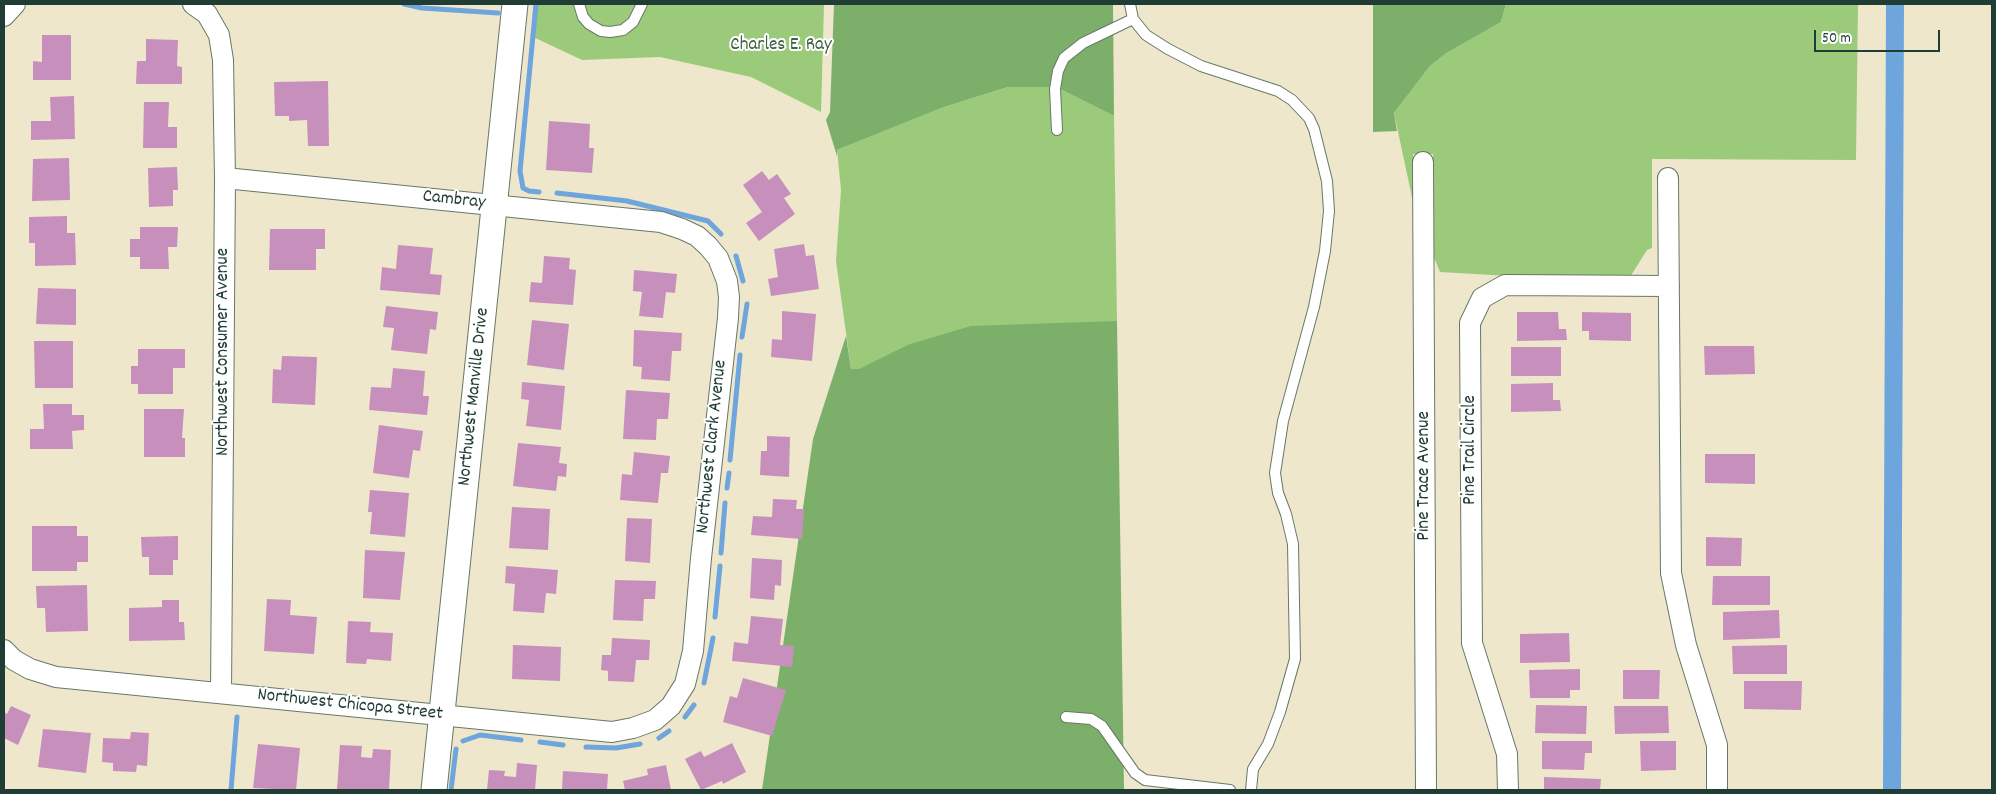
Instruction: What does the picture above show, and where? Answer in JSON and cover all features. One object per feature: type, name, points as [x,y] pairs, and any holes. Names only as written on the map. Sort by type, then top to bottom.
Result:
[{"type":"street","points":[[4,16],[15,4]]},
{"type":"street","name":"Northwest Manville Drive","points":[[434,790],[496,205],[515,4]]},
{"type":"street","name":"Northwest Consumer Avenue","points":[[200,9],[219,35],[223,60],[226,178],[221,693]]},
{"type":"street","name":"Pine Trace Avenue","points":[[1423,162],[1426,790]]},
{"type":"street","name":"Cambray","points":[[226,178],[661,222],[682,228]]},
{"type":"street","points":[[1668,178],[1670,573],[1686,645],[1717,745],[1717,790]]},
{"type":"street","name":"Northwest Clark Avenue","points":[[682,228],[697,236],[718,258],[727,281],[729,297],[693,651],[685,684]]},
{"type":"street","name":"Pine Trail Circle","points":[[1508,790],[1507,754],[1472,643],[1470,323],[1482,298],[1505,285],[1669,286]]},
{"type":"street","name":"Northwest Chicopa Street","points":[[4,650],[14,660],[30,669],[56,677],[576,730],[622,731],[644,724],[663,714],[679,697],[685,684]]},
{"type":"lane","points":[[579,4],[583,17],[589,24],[601,31],[610,32],[623,30],[633,22],[642,4]]},
{"type":"lane","points":[[1130,4],[1133,19],[1146,35],[1201,66],[1278,90],[1292,100],[1309,118],[1314,129],[1327,181],[1329,211],[1325,251],[1314,307],[1283,421],[1275,473],[1278,493],[1286,514],[1293,544],[1295,659],[1280,712],[1268,744],[1253,769],[1251,790]]},
{"type":"lane","points":[[1057,130],[1055,89],[1058,71],[1064,58],[1083,43],[1133,19]]},
{"type":"lane","points":[[1066,717],[1090,719],[1102,726],[1135,774],[1145,780],[1230,790]]},
{"type":"green space","name":"Charles E. Ray","points":[[535,4],[824,4],[821,112],[751,77],[660,57],[582,60],[531,36]]},
{"type":"green space","points":[[834,4],[1113,4],[1114,116],[1056,87],[1008,87],[944,107],[837,150],[837,156],[826,120],[830,112]]},
{"type":"green space","points":[[1373,4],[1506,4],[1501,22],[1445,54],[1430,66],[1394,113],[1397,131],[1373,132]]},
{"type":"green space","points":[[1506,4],[1858,4],[1856,160],[1652,159],[1652,248],[1647,250],[1630,277],[1526,277],[1440,272],[1433,255],[1433,154],[1413,154],[1413,202],[1394,113],[1430,66],[1445,54],[1501,22]]},
{"type":"green space","points":[[1008,87],[1056,87],[1114,116],[1117,321],[907,345],[860,369],[851,369],[836,261],[841,190],[837,150],[944,107]]},
{"type":"green space","points":[[1117,321],[1124,790],[762,790],[813,439],[846,336],[851,369],[859,369],[907,345],[971,326]]},
{"type":"building","points":[[42,35],[71,35],[71,80],[33,80],[33,61],[42,62]]},
{"type":"building","points":[[146,39],[178,40],[177,66],[182,67],[182,84],[136,84],[137,61],[146,61]]},
{"type":"building","points":[[328,81],[329,146],[308,146],[307,120],[289,121],[289,116],[275,116],[274,82]]},
{"type":"building","points":[[74,96],[75,139],[31,140],[31,121],[51,121],[50,97]]},
{"type":"building","points":[[144,102],[169,102],[168,127],[177,127],[177,148],[143,148]]},
{"type":"building","points":[[549,121],[590,124],[589,148],[594,148],[592,173],[546,170]]},
{"type":"building","points":[[69,158],[70,200],[32,201],[33,159]]},
{"type":"building","points":[[177,167],[178,190],[173,190],[173,206],[149,207],[148,168]]},
{"type":"building","points":[[762,171],[769,180],[777,174],[791,194],[784,198],[795,214],[759,241],[746,223],[762,212],[743,185]]},
{"type":"building","points":[[67,216],[67,233],[75,233],[76,265],[35,266],[35,243],[29,243],[29,217]]},
{"type":"building","points":[[140,227],[178,227],[177,247],[168,247],[169,269],[140,269],[140,257],[130,257],[130,239],[140,239]]},
{"type":"building","points":[[270,229],[325,229],[325,249],[316,249],[316,270],[269,270]]},
{"type":"building","points":[[804,244],[806,256],[814,255],[819,289],[771,296],[768,279],[778,277],[774,249]]},
{"type":"building","points":[[398,245],[433,248],[430,274],[442,275],[440,295],[380,290],[382,267],[396,269]]},
{"type":"building","points":[[544,256],[570,258],[569,269],[576,270],[573,305],[529,302],[531,282],[542,283]]},
{"type":"building","points":[[634,270],[677,274],[675,293],[666,292],[663,318],[639,316],[642,292],[633,291]]},
{"type":"building","points":[[38,288],[76,289],[76,325],[36,324]]},
{"type":"building","points":[[386,306],[438,312],[436,330],[430,329],[427,354],[391,350],[394,328],[383,327]]},
{"type":"building","points":[[782,311],[816,314],[812,361],[771,357],[772,339],[782,340]]},
{"type":"building","points":[[1517,312],[1558,312],[1559,329],[1566,329],[1567,340],[1517,341]]},
{"type":"building","points":[[1582,312],[1631,313],[1631,341],[1589,340],[1589,331],[1582,331]]},
{"type":"building","points":[[532,320],[569,324],[564,370],[527,365]]},
{"type":"building","points":[[634,330],[682,333],[681,351],[672,351],[670,381],[641,379],[642,367],[633,366]]},
{"type":"building","points":[[34,341],[73,341],[73,388],[35,388]]},
{"type":"building","points":[[1704,346],[1754,346],[1755,374],[1705,375]]},
{"type":"building","points":[[1511,347],[1561,347],[1561,376],[1511,376]]},
{"type":"building","points":[[138,349],[185,349],[185,368],[173,368],[173,394],[138,394],[138,384],[131,384],[131,366],[138,366]]},
{"type":"building","points":[[282,356],[317,357],[315,405],[272,403],[273,369],[281,370]]},
{"type":"building","points":[[393,368],[425,371],[423,396],[429,396],[427,415],[369,410],[371,387],[391,388]]},
{"type":"building","points":[[522,382],[565,386],[561,430],[526,426],[529,400],[521,399]]},
{"type":"building","points":[[1553,383],[1553,400],[1560,400],[1561,411],[1511,412],[1511,384]]},
{"type":"building","points":[[626,390],[670,393],[668,419],[657,419],[656,440],[623,439]]},
{"type":"building","points":[[43,404],[72,404],[72,415],[84,415],[84,430],[72,431],[73,449],[30,449],[30,429],[44,429]]},
{"type":"building","points":[[144,409],[184,409],[182,438],[185,438],[185,457],[144,457]]},
{"type":"building","points":[[379,425],[423,431],[420,451],[413,450],[409,478],[373,473]]},
{"type":"building","points":[[767,436],[790,437],[789,477],[760,475],[761,451],[767,451]]},
{"type":"building","points":[[518,443],[561,447],[559,463],[567,464],[566,477],[558,476],[556,491],[513,486]]},
{"type":"building","points":[[634,452],[670,456],[668,473],[661,473],[658,503],[620,500],[622,474],[632,475]]},
{"type":"building","points":[[1705,454],[1755,454],[1755,484],[1705,483]]},
{"type":"building","points":[[370,490],[409,493],[405,537],[370,534],[372,512],[368,512]]},
{"type":"building","points":[[773,499],[797,500],[796,509],[804,509],[802,539],[751,535],[753,516],[772,517]]},
{"type":"building","points":[[512,507],[550,509],[548,550],[509,548]]},
{"type":"building","points":[[627,518],[652,519],[650,563],[625,561]]},
{"type":"building","points":[[32,526],[77,526],[77,536],[88,536],[88,562],[77,562],[77,571],[32,571]]},
{"type":"building","points":[[178,536],[178,560],[173,560],[173,575],[149,575],[149,557],[142,557],[141,537]]},
{"type":"building","points":[[1706,537],[1742,538],[1741,566],[1706,566]]},
{"type":"building","points":[[365,550],[405,552],[400,600],[363,598]]},
{"type":"building","points":[[752,558],[782,560],[781,586],[775,585],[774,600],[750,598]]},
{"type":"building","points":[[506,566],[558,570],[556,594],[546,593],[544,613],[513,611],[515,584],[505,583]]},
{"type":"building","points":[[1713,576],[1770,576],[1770,605],[1712,605]]},
{"type":"building","points":[[615,580],[656,581],[655,599],[644,599],[643,621],[613,620]]},
{"type":"building","points":[[87,585],[88,631],[46,632],[45,608],[37,608],[36,586]]},
{"type":"building","points":[[267,599],[291,600],[290,615],[317,617],[314,654],[264,651]]},
{"type":"building","points":[[162,600],[179,600],[179,622],[184,622],[185,640],[129,641],[129,608],[162,607]]},
{"type":"building","points":[[1779,610],[1780,638],[1723,640],[1723,612]]},
{"type":"building","points":[[751,616],[783,619],[780,645],[794,646],[792,667],[732,661],[734,642],[748,644]]},
{"type":"building","points":[[348,621],[371,622],[370,632],[393,633],[391,661],[367,659],[366,664],[346,663]]},
{"type":"building","points":[[1569,633],[1570,662],[1520,663],[1520,634]]},
{"type":"building","points":[[612,638],[650,640],[649,660],[636,660],[634,682],[608,681],[608,671],[601,670],[602,655],[611,655]]},
{"type":"building","points":[[513,645],[561,647],[560,681],[512,679]]},
{"type":"building","points":[[1787,645],[1787,674],[1733,674],[1732,646]]},
{"type":"building","points":[[1580,669],[1580,690],[1570,690],[1570,698],[1530,698],[1529,670]]},
{"type":"building","points":[[1623,670],[1660,670],[1659,699],[1623,699]]},
{"type":"building","points":[[743,678],[786,690],[772,736],[723,722],[730,696],[737,698]]},
{"type":"building","points":[[1744,681],[1802,681],[1801,710],[1744,709]]},
{"type":"building","points":[[1536,705],[1587,706],[1586,734],[1535,733]]},
{"type":"building","points":[[11,706],[31,715],[18,745],[4,738],[4,712],[7,714]]},
{"type":"building","points":[[1614,706],[1668,706],[1669,733],[1615,734]]},
{"type":"building","points":[[43,729],[91,733],[86,773],[38,767]]},
{"type":"building","points":[[131,732],[149,733],[147,766],[137,765],[136,772],[113,771],[113,763],[102,762],[103,738],[130,739]]},
{"type":"building","points":[[1542,741],[1592,741],[1592,753],[1585,753],[1584,770],[1542,769]]},
{"type":"building","points":[[1640,741],[1676,741],[1676,770],[1641,771]]},
{"type":"building","points":[[732,743],[746,772],[723,784],[722,781],[701,790],[685,759],[701,751],[704,757]]},
{"type":"building","points":[[258,744],[300,748],[296,790],[253,788]]},
{"type":"building","points":[[340,745],[362,746],[361,757],[372,758],[373,749],[391,750],[389,790],[337,790]]},
{"type":"building","points":[[517,763],[537,765],[535,790],[487,790],[489,770],[505,771],[504,776],[516,777]]},
{"type":"building","points":[[666,765],[671,790],[625,790],[623,781],[648,775],[647,769]]},
{"type":"building","points":[[563,771],[608,774],[607,790],[562,790]]},
{"type":"building","points":[[1544,777],[1601,779],[1600,790],[1544,790]]},
{"type":"waterway","points":[[404,4],[422,8],[498,13]]},
{"type":"waterway","points":[[536,4],[520,171],[523,188],[539,192]]},
{"type":"waterway","points":[[1892,790],[1895,4]]},
{"type":"waterway","points":[[557,193],[627,201],[708,221],[721,234]]},
{"type":"waterway","points":[[736,256],[743,281]]},
{"type":"waterway","points":[[742,337],[747,304]]},
{"type":"waterway","points":[[730,460],[740,355]]},
{"type":"waterway","points":[[727,488],[729,473]]},
{"type":"waterway","points":[[721,553],[725,503]]},
{"type":"waterway","points":[[715,617],[720,566]]},
{"type":"waterway","points":[[704,683],[713,638]]},
{"type":"waterway","points":[[685,717],[694,705]]},
{"type":"waterway","points":[[231,790],[237,717]]},
{"type":"waterway","points":[[659,738],[669,731]]},
{"type":"waterway","points":[[463,741],[480,735],[521,740]]},
{"type":"waterway","points":[[540,742],[563,745]]},
{"type":"waterway","points":[[586,747],[616,748],[640,744]]},
{"type":"waterway","points":[[451,790],[456,749]]}]
